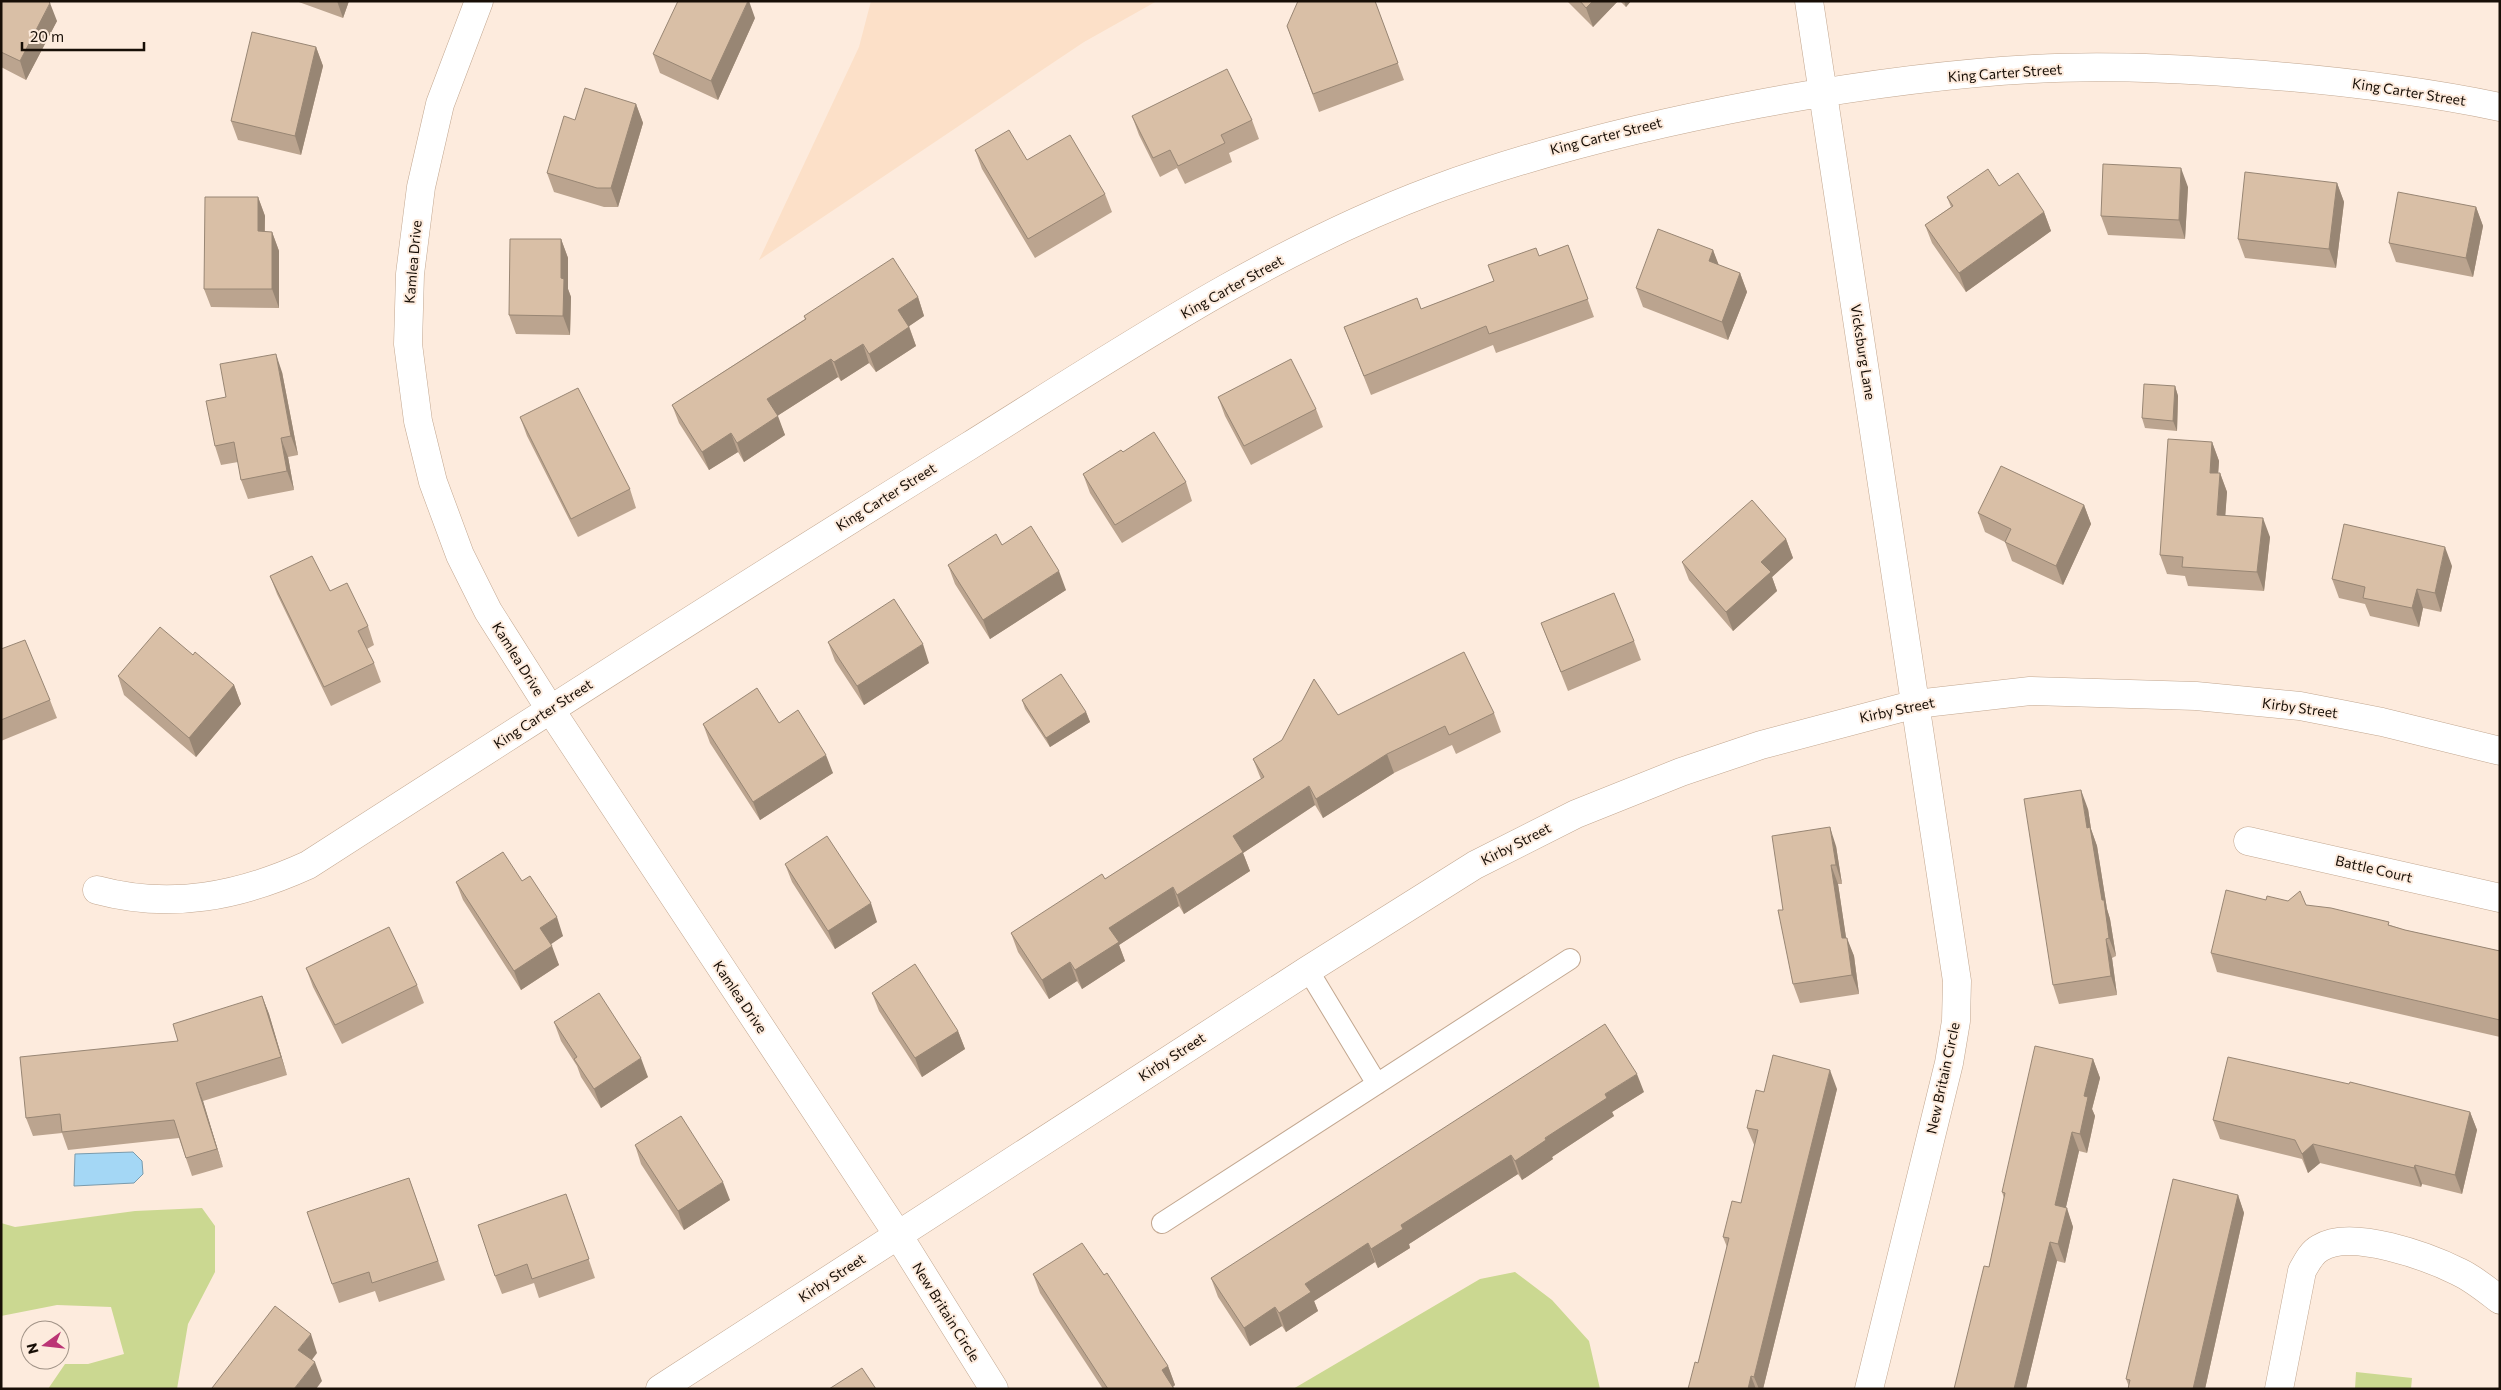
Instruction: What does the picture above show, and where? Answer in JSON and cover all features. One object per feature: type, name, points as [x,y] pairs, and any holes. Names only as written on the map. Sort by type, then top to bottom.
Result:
[{"type":"street","name":"Kamlea Drive","points":[[479,1],[440,104],[420,188],[410,274],[408,344],[418,421],[433,482],[460,555],[488,611],[550,710],[898,1235]]},
{"type":"street","name":"Vicksburg Lane","points":[[1809,1],[1916,704]]},
{"type":"street","name":"King Carter Street","points":[[97,890],[169,900],[220,896],[270,882],[308,865],[742,586],[1177,317],[1315,241],[1429,192],[1546,152],[1666,121],[1823,92],[1886,82],[2034,68],[2159,68],[2321,79],[2500,107]]},
{"type":"street","name":"Kirby Street","points":[[660,1389],[1308,970],[1475,865],[1576,814],[1681,772],[1761,745],[1916,704],[2030,691],[2196,696],[2300,706],[2382,722],[2500,751]]},
{"type":"street","name":"New Britain Circle","points":[[1869,1389],[1947,1073],[1956,1022],[1957,981],[1916,704]]},
{"type":"street","name":"Battle Court","points":[[2248,841],[2500,898]]},
{"type":"street","name":"New Britain Circle","points":[[898,1235],[994,1389]]},
{"type":"street","points":[[2279,1389],[2302,1272],[2309,1258],[2321,1247],[2336,1242],[2355,1241],[2380,1245],[2432,1260],[2461,1272],[2500,1300]]},
{"type":"lane","points":[[1162,1223],[1570,959]]},
{"type":"lane","points":[[1308,970],[1377,1084]]},
{"type":"shaded area","points":[[871,1],[1157,1],[1084,42],[759,260],[859,47]]},
{"type":"green space","points":[[202,1208],[215,1226],[215,1272],[188,1324],[177,1389],[48,1389],[61,1370],[70,1370],[70,1364],[88,1364],[124,1354],[111,1307],[57,1305],[1,1316],[1,1223],[15,1227],[135,1211]]},
{"type":"green space","points":[[1515,1272],[1552,1300],[1589,1341],[1600,1389],[1293,1389],[1480,1279]]},
{"type":"green space","points":[[2356,1372],[2412,1378],[2411,1389],[2355,1389]]},
{"type":"water","points":[[133,1152],[142,1161],[143,1174],[134,1183],[74,1186],[75,1154]]},
{"type":"building","points":[[1,1],[48,1],[50,3],[20,61],[1,52]]},
{"type":"building","points":[[678,1],[748,1],[711,81],[653,54]]},
{"type":"building","points":[[1298,1],[1375,1],[1398,63],[1313,94],[1287,26]]},
{"type":"building","points":[[1580,1],[1593,1],[1586,8]]},
{"type":"building","points":[[252,32],[316,47],[295,136],[231,121]]},
{"type":"building","points":[[1227,69],[1252,120],[1221,135],[1225,143],[1178,166],[1170,150],[1153,158],[1132,116]]},
{"type":"building","points":[[585,88],[636,104],[611,188],[597,188],[547,173],[564,116],[575,120]]},
{"type":"building","points":[[1009,130],[1027,160],[1070,135],[1105,194],[1028,239],[975,150]]},
{"type":"building","points":[[2103,164],[2181,168],[2179,220],[2101,216]]},
{"type":"building","points":[[1988,169],[1999,186],[2018,173],[2044,212],[1959,273],[1925,225],[1953,206],[1947,197]]},
{"type":"building","points":[[2245,172],[2337,183],[2329,249],[2238,239]]},
{"type":"building","points":[[2398,192],[2476,207],[2466,258],[2389,243]]},
{"type":"building","points":[[205,197],[258,197],[258,231],[272,232],[272,289],[204,289]]},
{"type":"building","points":[[1658,229],[1713,250],[1709,261],[1740,273],[1722,322],[1636,288]]},
{"type":"building","points":[[510,239],[561,239],[561,278],[564,279],[563,316],[509,315]]},
{"type":"building","points":[[1568,245],[1588,299],[1489,334],[1486,326],[1364,376],[1344,327],[1417,298],[1421,309],[1494,281],[1488,265],[1536,248],[1539,256]]},
{"type":"building","points":[[893,258],[918,297],[898,310],[909,327],[869,354],[863,344],[834,362],[831,359],[767,399],[778,416],[737,443],[731,433],[702,452],[672,405],[806,319],[804,316]]},
{"type":"building","points":[[276,354],[291,436],[281,438],[287,471],[241,480],[234,442],[215,446],[206,401],[226,397],[220,364]]},
{"type":"building","points":[[1291,359],[1316,409],[1244,446],[1218,397]]},
{"type":"building","points":[[2144,384],[2175,386],[2173,421],[2142,418]]},
{"type":"building","points":[[578,388],[630,489],[571,519],[520,417]]},
{"type":"building","points":[[1154,432],[1186,482],[1115,525],[1083,474]]},
{"type":"building","points":[[2168,439],[2212,442],[2210,473],[2220,473],[2217,515],[2263,518],[2257,572],[2182,567],[2183,557],[2160,555]]},
{"type":"building","points":[[2001,466],[2084,505],[2056,566],[2005,542],[2011,529],[1978,513]]},
{"type":"building","points":[[1752,500],[1786,539],[1761,562],[1771,572],[1726,612],[1682,562]]},
{"type":"building","points":[[2344,524],[2445,547],[2435,593],[2417,589],[2412,608],[2363,598],[2365,587],[2332,579]]},
{"type":"building","points":[[1031,526],[1059,571],[983,620],[948,565],[996,534],[1002,545]]},
{"type":"building","points":[[312,556],[330,591],[347,583],[368,626],[358,631],[374,663],[324,687],[270,576]]},
{"type":"building","points":[[1614,593],[1634,641],[1561,672],[1541,623]]},
{"type":"building","points":[[894,599],[923,644],[857,686],[828,642]]},
{"type":"building","points":[[160,627],[193,655],[195,652],[234,685],[189,738],[118,676]]},
{"type":"building","points":[[25,640],[50,700],[1,720],[1,649]]},
{"type":"building","points":[[1464,652],[1494,713],[1449,735],[1445,726],[1387,754],[1316,799],[1309,786],[1233,836],[1243,852],[1177,895],[1173,887],[1109,928],[1119,942],[1075,970],[1070,962],[1042,980],[1011,933],[1102,874],[1105,879],[1264,777],[1253,759],[1282,740],[1314,679],[1338,715]]},
{"type":"building","points":[[1061,674],[1086,712],[1046,738],[1022,700]]},
{"type":"building","points":[[757,688],[779,723],[798,710],[826,755],[753,802],[703,724]]},
{"type":"building","points":[[2081,790],[2087,828],[2090,827],[2102,900],[2104,900],[2109,938],[2106,939],[2111,976],[2053,985],[2024,799]]},
{"type":"building","points":[[1830,827],[1836,865],[1831,865],[1842,938],[1847,938],[1852,975],[1793,984],[1778,910],[1783,910],[1772,836]]},
{"type":"building","points":[[827,836],[871,903],[828,931],[785,864]]},
{"type":"building","points":[[503,852],[522,881],[530,876],[557,917],[540,928],[552,946],[514,971],[456,882]]},
{"type":"building","points":[[2226,890],[2266,900],[2267,896],[2288,901],[2300,891],[2306,905],[2331,908],[2389,922],[2388,925],[2405,930],[2500,951],[2500,1020],[2211,953]]},
{"type":"building","points":[[389,927],[417,985],[335,1025],[306,968]]},
{"type":"building","points":[[915,964],[958,1031],[915,1058],[872,993]]},
{"type":"building","points":[[599,993],[641,1058],[594,1089],[574,1059],[577,1057],[554,1022]]},
{"type":"building","points":[[262,996],[281,1057],[196,1083],[217,1149],[186,1158],[174,1120],[62,1132],[60,1114],[26,1118],[20,1057],[178,1041],[173,1024]]},
{"type":"building","points":[[1605,1024],[1637,1074],[1605,1094],[1607,1098],[1545,1138],[1546,1140],[1515,1161],[1511,1155],[1401,1225],[1403,1229],[1371,1249],[1368,1243],[1305,1284],[1311,1292],[1279,1313],[1275,1307],[1244,1328],[1211,1278]]},
{"type":"building","points":[[2035,1046],[2093,1059],[2084,1096],[2088,1097],[2080,1134],[2072,1132],[2055,1205],[2067,1208],[2058,1244],[2050,1242],[2014,1389],[1954,1389],[1984,1266],[1989,1267],[2005,1193],[2002,1192]]},
{"type":"building","points":[[1773,1055],[1830,1070],[1754,1377],[1751,1376],[1748,1389],[1688,1389],[1695,1362],[1698,1363],[1729,1238],[1723,1237],[1732,1201],[1741,1203],[1758,1130],[1747,1128],[1756,1090],[1764,1092]]},
{"type":"building","points":[[2228,1057],[2349,1084],[2350,1082],[2470,1112],[2455,1175],[2415,1165],[2414,1168],[2313,1144],[2302,1154],[2295,1140],[2213,1120]]},
{"type":"building","points":[[681,1116],[723,1182],[678,1211],[635,1145]]},
{"type":"building","points":[[409,1178],[438,1261],[372,1283],[369,1272],[332,1284],[307,1212]]},
{"type":"building","points":[[2173,1179],[2238,1195],[2193,1389],[2128,1389],[2130,1380],[2126,1379]]},
{"type":"building","points":[[566,1194],[589,1259],[532,1279],[527,1264],[495,1276],[478,1225]]},
{"type":"building","points":[[1082,1243],[1104,1275],[1107,1273],[1168,1366],[1162,1370],[1174,1389],[1108,1389],[1033,1274]]},
{"type":"building","points":[[275,1306],[311,1334],[298,1350],[315,1362],[294,1389],[213,1389],[212,1388]]},
{"type":"building","points":[[862,1368],[876,1389],[829,1389]]}]
